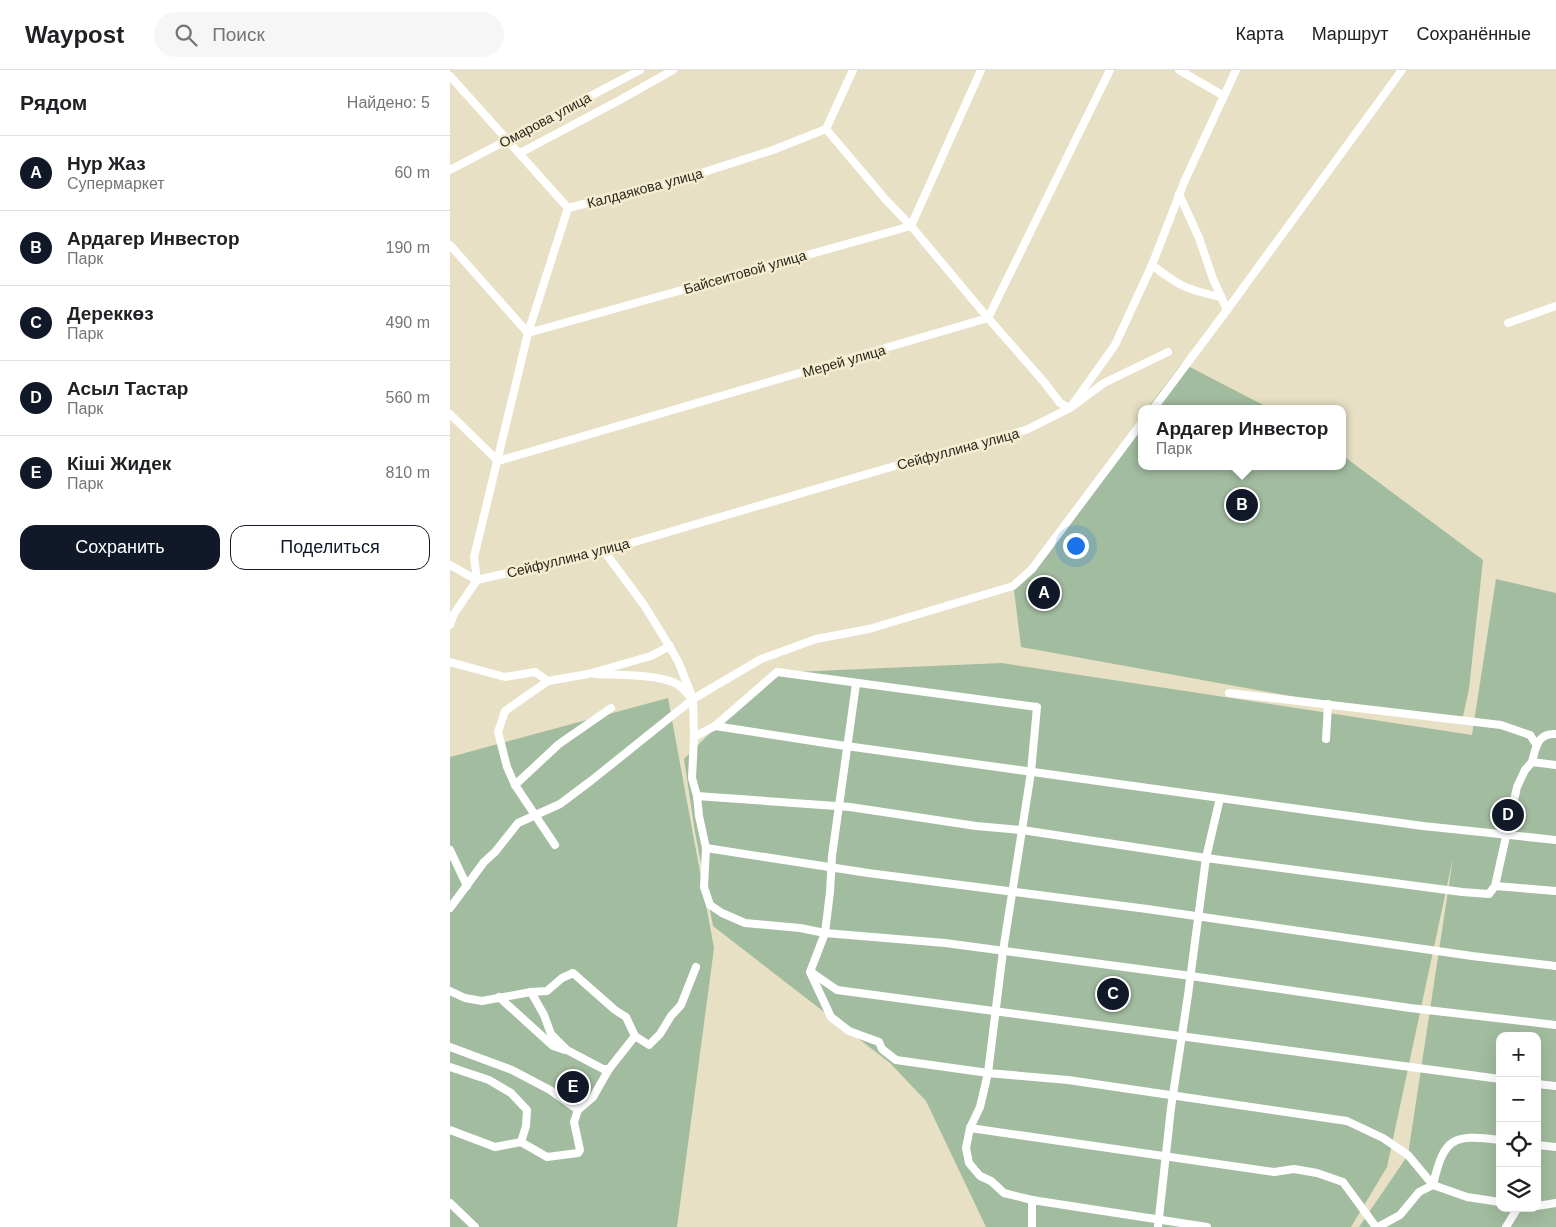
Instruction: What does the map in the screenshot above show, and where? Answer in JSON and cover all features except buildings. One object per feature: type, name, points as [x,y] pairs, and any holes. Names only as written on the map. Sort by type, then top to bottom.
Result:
[{"type":"street","name":"Омарова улица","points":[[450,170],[640,70]]},
{"type":"street","points":[[520,154],[673,70]]},
{"type":"street","points":[[853,70],[826,129],[886,200],[911,226],[1060,403],[1070,408],[1104,383],[1168,352]]},
{"type":"street","points":[[911,226],[981,70]]},
{"type":"street","points":[[988,318],[1110,70]]},
{"type":"street","points":[[1178,70],[1224,96]]},
{"type":"street","name":"Сейфуллина улица","points":[[477,580],[604,551],[898,465],[1026,430],[1070,408],[1115,345],[1152,265],[1179,194],[1236,70]]},
{"type":"street","points":[[1155,405],[1227,310],[1402,70]]},
{"type":"street","name":"Калдаякова улица","points":[[450,76],[568,208],[673,182],[773,150],[826,129]]},
{"type":"street","points":[[1179,194],[1199,238],[1213,279],[1227,310]]},
{"type":"street","points":[[450,625],[454,614],[477,580],[474,557],[528,333],[568,208]]},
{"type":"street","name":"Байсеитовой улица","points":[[528,333],[911,226]]},
{"type":"street","points":[[450,245],[528,333]]},
{"type":"street","points":[[1152,265],[1188,289],[1221,297]]},
{"type":"street","points":[[1508,323],[1556,306]]},
{"type":"street","name":"Мерей улица","points":[[498,461],[988,318]]},
{"type":"street","points":[[450,414],[498,461]]},
{"type":"street","points":[[450,908],[484,862],[495,852],[518,823],[560,804],[693,699],[761,659],[816,639],[869,629],[1013,586],[1032,569],[1138,427]]},
{"type":"street","points":[[604,551],[644,605],[670,646],[693,699],[692,778],[706,848],[704,887],[710,905],[722,913],[745,923],[800,928],[825,933],[936,942],[1003,950],[1410,1008],[1556,1025]]},
{"type":"street","points":[[450,565],[477,580]]},
{"type":"street","points":[[555,845],[514,786],[498,732],[505,711],[548,682],[588,674],[651,656],[670,646]]},
{"type":"street","points":[[450,662],[505,677],[535,672],[548,682]]},
{"type":"street","points":[[694,737],[716,726],[777,672],[1037,707],[1031,772],[1003,950],[988,1073],[980,1107],[970,1128],[966,1148],[969,1164],[980,1176],[990,1181],[1004,1193],[1032,1200],[1158,1223],[1208,1227]]},
{"type":"street","points":[[588,674],[642,675],[663,680],[678,684],[693,699]]},
{"type":"street","points":[[856,684],[839,806],[825,933],[810,972],[831,1017],[849,1031],[879,1042],[882,1050],[896,1060],[988,1073],[1068,1080],[1347,1121],[1383,1138],[1408,1155],[1433,1185],[1467,1197],[1496,1201]]},
{"type":"street","points":[[1229,693],[1500,724],[1530,735],[1536,744]]},
{"type":"street","points":[[1326,739],[1328,704]]},
{"type":"street","points":[[514,786],[559,744],[611,708]]},
{"type":"street","points":[[716,726],[1423,826],[1556,840]]},
{"type":"street","points":[[697,796],[839,806],[976,826],[1022,830],[1206,858],[1489,894],[1495,886],[1517,788],[1525,770],[1532,762],[1536,744],[1547,734],[1556,734]]},
{"type":"street","points":[[1532,762],[1556,765]]},
{"type":"street","points":[[1158,1223],[1173,1095],[1206,858],[1220,798]]},
{"type":"street","points":[[706,848],[832,868],[1147,909],[1199,918],[1556,966]]},
{"type":"street","points":[[450,850],[467,886]]},
{"type":"street","points":[[1495,886],[1556,891]]},
{"type":"street","points":[[450,991],[466,998],[482,1001],[547,991],[562,978],[574,974],[626,1017],[635,1036],[649,1044],[660,1034],[671,1016],[681,1006],[696,967]]},
{"type":"street","points":[[810,972],[836,990],[1496,1078]]},
{"type":"street","points":[[531,992],[544,1014],[551,1034],[566,1050]]},
{"type":"street","points":[[499,997],[553,1046],[609,1070]]},
{"type":"street","points":[[450,1130],[496,1147],[521,1142],[547,1156],[578,1153],[580,1150],[574,1122],[578,1110],[593,1097],[609,1070],[635,1036]]},
{"type":"street","points":[[450,1047],[512,1070],[550,1090],[578,1110]]},
{"type":"street","points":[[450,1067],[489,1080],[511,1093],[526,1110],[526,1126],[521,1142]]},
{"type":"street","points":[[1541,1084],[1556,1086]]},
{"type":"street","points":[[970,1128],[1274,1172],[1294,1169],[1317,1173],[1343,1182],[1377,1227],[1391,1223],[1419,1192],[1433,1185]]},
{"type":"street","points":[[1433,1185],[1444,1149],[1462,1138],[1496,1140]]},
{"type":"street","points":[[1541,1145],[1556,1147]]},
{"type":"street","points":[[1032,1200],[1032,1227]]},
{"type":"street","points":[[450,1203],[474,1227]]},
{"type":"street","points":[[1541,1206],[1556,1204]]},
{"type":"street","points":[[1506,1227],[1514,1212]]},
{"type":"green space","points":[[1182,363],[1263,405],[1150,405]]},
{"type":"green space","points":[[1138,420],[1138,470],[1346,470],[1346,458],[1483,560],[1469,689],[1462,721],[1351,707],[1021,647],[1014,590]]},
{"type":"green space","points":[[1496,579],[1556,593],[1556,1227],[1359,1227],[1408,1155],[1453,858],[1387,1167],[1351,1227],[986,1227],[926,1101],[890,1063],[713,926],[695,832],[684,759],[770,673],[1002,663],[1472,735]]},
{"type":"green space","points":[[668,698],[714,948],[677,1227],[450,1227],[450,757]]},
{"type":"place","name":"Ардагер Инвестор","points":[[1242,505]]},
{"type":"place","name":"Нур Жаз","points":[[1044,593]]},
{"type":"place","name":"Асыл Тастар","points":[[1508,815]]},
{"type":"place","name":"Дереккөз","points":[[1113,994]]},
{"type":"place","name":"Кіші Жидек","points":[[573,1087]]}]
